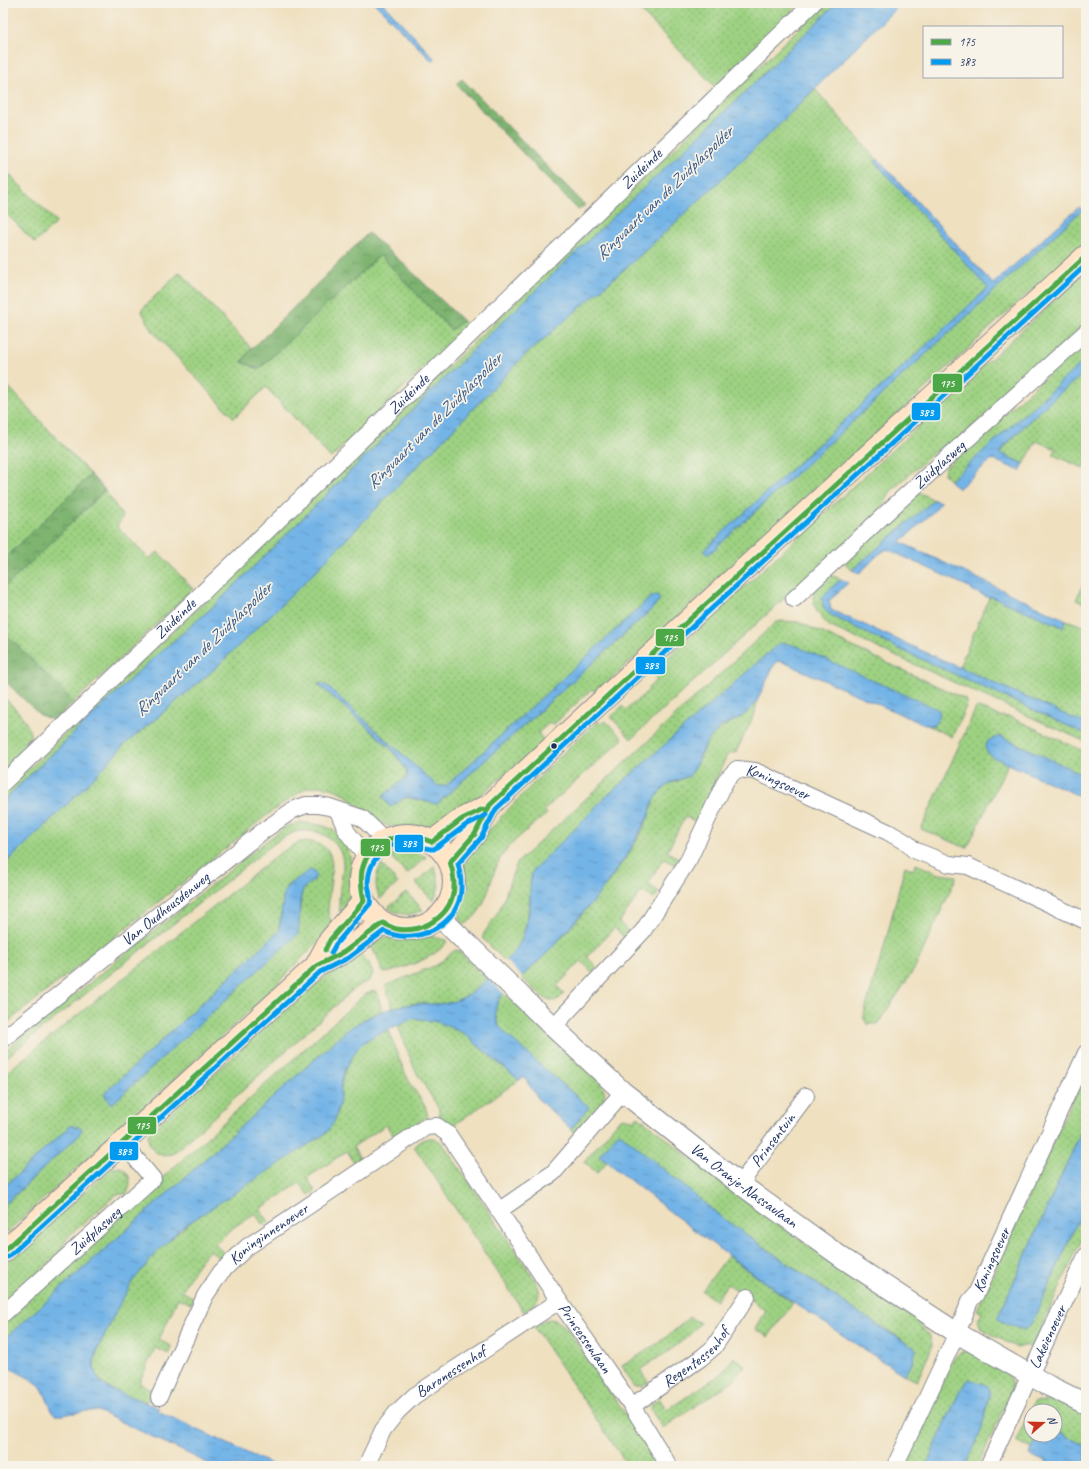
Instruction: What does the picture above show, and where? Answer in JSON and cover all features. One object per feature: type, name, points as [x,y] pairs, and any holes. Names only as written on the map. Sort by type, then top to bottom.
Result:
[{"type":"main road","points":[[432,842],[462,819],[490,805],[704,606],[1086,256]]},
{"type":"main road","points":[[450,862],[474,834],[490,805]]},
{"type":"main road","points":[[409,835],[421,837],[432,842],[443,851],[450,862],[454,876],[454,891],[449,905],[440,916],[428,925],[413,930],[397,929],[383,923],[372,914],[364,902],[360,890],[362,867],[368,856],[375,847],[385,840],[397,836],[409,835]]},
{"type":"main road","points":[[316,966],[330,940],[364,902]]},
{"type":"main road","points":[[3,1252],[316,966],[344,952],[383,923]]},
{"type":"street","name":"Zuideinde","points":[[3,783],[264,534],[813,3]]},
{"type":"street","name":"Zuidplasweg","points":[[794,599],[903,497],[1086,332]]},
{"type":"street","name":"Koningsoever","points":[[553,1027],[643,931],[689,859],[726,780],[738,769],[755,771],[888,832],[907,843],[914,850],[949,864],[968,866],[1086,921]]},
{"type":"street","name":"Van Oudheusdenweg","points":[[3,1039],[263,831],[294,810],[306,805],[330,807],[362,818],[385,840]]},
{"type":"street","points":[[338,811],[347,832],[368,856]]},
{"type":"street","name":"Van Oranje-Nassaulaan","points":[[440,916],[553,1027],[623,1092],[740,1184],[844,1259],[957,1333],[1030,1375],[1086,1404]]},
{"type":"street","name":"Koningsoever","points":[[895,1466],[957,1333],[970,1301],[976,1294],[1086,1053]]},
{"type":"street","points":[[500,1210],[553,1173],[623,1092]]},
{"type":"street","name":"Prinsentuin","points":[[740,1184],[806,1096]]},
{"type":"street","name":"Prinsessenlaan","points":[[437,1126],[446,1132],[500,1210],[559,1301],[632,1406],[669,1466]]},
{"type":"street","name":"Koninginnenoever","points":[[160,1397],[205,1296],[221,1272],[235,1257],[247,1247],[426,1127],[437,1126]]},
{"type":"street","name":"Zuidplasweg","points":[[3,1314],[153,1179],[123,1143]]},
{"type":"street","name":"Lakeienoever","points":[[988,1466],[1086,1256]]},
{"type":"street","name":"Regentessenhof","points":[[632,1406],[701,1358],[714,1347],[747,1297]]},
{"type":"street","name":"Baronessenhof","points":[[366,1466],[383,1430],[397,1412],[414,1396],[559,1301]]},
{"type":"green space","points":[[633,3],[800,3],[715,87]]},
{"type":"green space","points":[[825,3],[837,3],[215,605],[139,671],[3,801],[3,794],[78,721],[238,570]]},
{"type":"green space","points":[[462,79],[585,205],[578,210],[456,84]]},
{"type":"green space","points":[[815,89],[877,160],[875,162],[988,288],[704,550],[708,555],[1086,205],[1086,242],[1002,317],[596,693],[592,689],[553,725],[550,722],[538,733],[545,742],[450,820],[429,828],[413,826],[392,827],[376,820],[343,793],[331,788],[318,786],[306,788],[271,812],[3,1026],[3,866],[88,784],[123,746],[210,673],[301,586],[523,357],[636,259],[753,150]],"holes":[[[655,595],[660,599],[652,609],[437,804],[406,797],[390,807],[383,796],[407,777],[407,771],[391,748],[318,684],[326,685],[437,786],[446,786],[650,598]]]},
{"type":"green space","points":[[3,168],[57,222],[35,243],[3,210]]},
{"type":"green space","points":[[368,233],[406,266],[463,321],[451,330],[380,255],[259,369],[242,362],[251,348],[257,344]]},
{"type":"green space","points":[[380,255],[451,330],[463,321],[466,327],[331,458],[266,387],[234,418],[154,333],[141,310],[180,272],[251,348],[242,362],[259,369]]},
{"type":"green space","points":[[1086,271],[1086,323],[955,443],[941,447],[933,453],[890,492],[883,508],[631,739],[611,717],[622,706],[626,710],[649,690],[648,688],[657,680],[651,673]]},
{"type":"green space","points":[[1086,340],[1086,359],[950,481],[944,474],[945,468]]},
{"type":"green space","points":[[1086,372],[1086,469],[1053,455],[1056,449],[1036,441],[1024,464],[999,453],[1040,410]]},
{"type":"green space","points":[[3,381],[91,475],[3,560]]},
{"type":"green space","points":[[91,475],[105,490],[3,589],[3,560]]},
{"type":"green space","points":[[105,490],[123,517],[117,526],[149,559],[158,552],[193,589],[74,702],[3,631],[3,589]]},
{"type":"green space","points":[[918,492],[934,500],[852,570],[848,567],[844,559]]},
{"type":"green space","points":[[828,574],[841,579],[822,597],[832,616],[893,646],[1086,734],[1086,742],[829,626],[815,607],[813,592]]},
{"type":"green space","points":[[1086,577],[1086,604],[1076,600]]},
{"type":"green space","points":[[990,596],[1063,627],[1066,620],[1086,627],[1086,724],[959,667]]},
{"type":"green space","points":[[776,622],[799,622],[965,699],[967,704],[952,737],[929,726],[934,725],[796,646],[600,802],[584,820],[530,893],[525,930],[516,950],[505,961],[485,941],[483,937],[501,906],[512,874],[518,862]]},
{"type":"green space","points":[[3,631],[74,702],[55,721],[40,715],[3,679]]},
{"type":"green space","points":[[3,696],[19,712],[27,724],[31,737],[31,745],[3,772]]},
{"type":"green space","points":[[757,701],[755,713],[736,752],[727,755],[697,822],[685,817],[667,852],[679,858],[676,865],[663,859],[648,884],[659,892],[654,899],[642,891],[619,922],[629,932],[624,937],[614,928],[587,957],[597,967],[592,972],[581,961],[557,986],[564,994],[560,998],[554,1001],[544,998],[521,977],[579,918],[617,870],[641,833],[655,799],[660,791],[667,785],[689,775],[696,766],[708,740],[720,729],[738,719]]},
{"type":"green space","points":[[978,707],[999,716],[1010,717],[1086,752],[1086,776],[1000,736],[993,757],[1008,764],[967,848],[921,829],[976,708]]},
{"type":"green space","points":[[598,721],[601,724],[606,721],[623,739],[544,810],[547,814],[509,847],[500,859],[483,904],[472,919],[464,925],[461,921],[459,913],[463,893],[463,871],[469,853],[483,835],[501,819],[500,818],[560,756]]},
{"type":"green space","points":[[300,823],[310,823],[328,828],[341,837],[346,844],[351,866],[350,896],[349,902],[340,913],[339,895],[343,867],[340,851],[336,844],[324,835],[308,831],[296,832],[282,838],[3,1060],[3,1052],[264,843],[287,826]]},
{"type":"green space","points":[[306,841],[315,843],[322,846],[329,853],[332,872],[328,912],[334,925],[258,1003],[3,1236],[3,1206],[78,1136],[71,1125],[3,1188],[3,1075],[280,853],[299,842]],"holes":[[[315,879],[303,889],[301,895],[299,924],[112,1103],[104,1094],[279,931],[284,892],[288,885]]]},
{"type":"green space","points":[[397,852],[416,852],[426,857],[407,874],[390,856]]},
{"type":"green space","points":[[381,864],[398,883],[380,899],[376,882],[377,873]]},
{"type":"green space","points":[[916,864],[939,874],[956,876],[956,878],[915,968],[879,1022],[876,1024],[867,1024],[863,1017],[884,947],[905,866],[913,870]]},
{"type":"green space","points":[[434,867],[437,875],[438,888],[433,901],[416,883]]},
{"type":"green space","points":[[407,892],[423,910],[410,914],[401,914],[388,908]]},
{"type":"green space","points":[[430,936],[446,940],[446,943],[427,958],[386,973],[383,972],[377,956],[367,944],[378,938],[416,939]]},
{"type":"green space","points":[[458,950],[487,979],[482,984],[464,997],[444,1004],[432,1005],[416,1003],[393,1008],[386,988],[387,985],[437,965],[454,951]]},
{"type":"green space","points":[[357,951],[368,962],[373,973],[370,980],[356,987],[173,1154],[167,1155],[158,1153],[151,1148],[148,1133],[286,1009]]},
{"type":"green space","points":[[373,991],[377,992],[382,1011],[370,1016],[346,1031],[3,1340],[3,1322],[364,995]]},
{"type":"green space","points":[[504,993],[549,1037],[601,1083],[605,1094],[603,1102],[577,1134],[571,1129],[589,1107],[545,1070],[502,1030],[496,1018],[496,1005]]},
{"type":"green space","points":[[414,1018],[438,1022],[463,1033],[519,1080],[452,1126],[448,1122],[439,1118],[439,1109],[415,1070],[398,1026]]},
{"type":"green space","points":[[389,1030],[405,1072],[411,1085],[424,1105],[428,1118],[422,1120],[395,1138],[386,1125],[353,1147],[361,1160],[355,1163],[347,1151],[307,1178],[315,1191],[309,1195],[300,1183],[260,1209],[269,1222],[263,1225],[255,1213],[231,1229],[215,1244],[226,1255],[220,1260],[210,1250],[194,1269],[182,1291],[194,1298],[191,1304],[178,1298],[159,1340],[171,1346],[169,1354],[155,1348],[139,1383],[152,1390],[146,1402],[116,1392],[101,1383],[97,1377],[94,1364],[97,1351],[115,1312],[133,1280],[140,1271],[164,1244],[339,1105],[345,1071],[352,1055],[357,1048],[367,1040]]},
{"type":"green space","points":[[1086,1069],[1086,1121],[998,1317],[1031,1325],[1086,1203],[1086,1230],[1032,1348],[1026,1345],[1017,1348],[981,1328],[978,1320],[982,1313],[977,1310]]},
{"type":"green space","points":[[638,1116],[726,1186],[798,1239],[923,1322],[920,1326],[929,1335],[932,1347],[917,1381],[904,1375],[913,1362],[913,1357],[902,1339],[865,1317],[721,1217],[619,1132],[599,1155],[607,1162],[597,1173],[584,1162],[619,1120],[626,1118],[634,1121]]},
{"type":"green space","points":[[435,1138],[443,1144],[537,1283],[539,1292],[537,1300],[524,1312],[414,1146],[424,1139]]},
{"type":"green space","points":[[121,1167],[130,1179],[130,1186],[127,1194],[117,1194],[70,1235],[64,1243],[62,1251],[3,1307],[3,1266],[111,1168]]},
{"type":"green space","points":[[728,1256],[793,1303],[768,1337],[755,1329],[766,1311],[741,1291],[739,1292],[727,1284],[716,1301],[702,1291]]},
{"type":"green space","points":[[689,1317],[700,1323],[680,1343],[641,1369],[648,1382],[642,1386],[634,1386],[622,1366],[666,1337]]},
{"type":"green space","points":[[545,1320],[556,1320],[566,1327],[660,1466],[628,1466],[534,1327]]},
{"type":"green space","points":[[965,1351],[971,1352],[1006,1372],[1011,1379],[1013,1387],[978,1466],[966,1466],[963,1388],[959,1393],[926,1466],[905,1466],[951,1364],[956,1356]]},
{"type":"green space","points":[[734,1357],[745,1365],[733,1381],[663,1428],[650,1409],[653,1403],[659,1398],[667,1410],[722,1373]]},
{"type":"green space","points":[[1049,1396],[1063,1403],[1034,1403],[1038,1401],[1046,1402]]},
{"type":"green space","points":[[1063,1403],[1086,1415],[1086,1446],[1063,1434]]},
{"type":"green space","points":[[1023,1426],[1023,1443],[1036,1443],[1032,1449],[1016,1441]]},
{"type":"water","points":[[374,3],[383,3],[435,59],[433,62]]},
{"type":"water","name":"Ringvaart van de Zuidplaspolder","points":[[837,3],[901,3],[753,150],[636,259],[523,357],[301,586],[210,673],[123,746],[88,784],[3,866],[3,801],[139,671],[215,605],[476,347]]},
{"type":"water","points":[[878,159],[993,284],[1079,207],[1082,210],[708,555],[704,550],[988,288],[875,162]]},
{"type":"water","points":[[1086,359],[1086,372],[1041,410],[999,453],[1024,464],[1020,471],[992,459],[958,489],[950,481]]},
{"type":"water","points":[[934,500],[941,502],[933,512],[900,542],[1066,620],[1063,627],[990,596],[989,598],[972,590],[971,588],[887,549],[879,554],[860,573],[852,570]]},
{"type":"water","points":[[841,579],[848,583],[829,601],[831,610],[1086,724],[1086,734],[893,646],[832,616],[824,608],[822,597]]},
{"type":"water","points":[[656,595],[660,599],[652,609],[437,804],[406,797],[390,807],[383,796],[407,777],[407,771],[391,748],[317,683],[326,685],[437,786],[446,786],[650,598]]},
{"type":"water","points":[[784,643],[796,646],[939,710],[938,720],[932,725],[925,725],[783,662],[777,661],[757,701],[751,709],[741,717],[720,727],[704,746],[695,767],[689,776],[672,782],[661,790],[652,804],[650,813],[629,852],[596,898],[545,955],[501,996],[497,1004],[495,1012],[498,1024],[505,1033],[589,1107],[571,1129],[540,1101],[524,1077],[519,1080],[463,1033],[438,1022],[414,1018],[374,1036],[364,1042],[357,1049],[344,1071],[339,1105],[334,1122],[326,1133],[181,1228],[155,1254],[133,1281],[119,1305],[94,1359],[94,1368],[102,1384],[159,1408],[158,1411],[275,1466],[214,1466],[98,1411],[85,1411],[55,1415],[39,1384],[3,1365],[3,1340],[346,1031],[362,1021],[388,1009],[407,1005],[450,1003],[468,995],[480,986],[512,954],[519,944],[524,933],[528,916],[530,905],[530,882],[534,869],[584,820],[600,802],[768,653],[779,644]]},
{"type":"water","points":[[1000,736],[1086,776],[1086,799],[993,757],[987,752],[985,747],[988,741]]},
{"type":"water","points":[[310,870],[314,872],[316,876],[304,888],[301,894],[298,934],[112,1104],[104,1094],[279,931],[284,892],[288,885]]},
{"type":"water","points":[[1086,1121],[1086,1203],[1031,1325],[1024,1330],[1007,1324],[998,1319],[998,1317]]},
{"type":"water","points":[[71,1125],[82,1129],[78,1136],[3,1206],[3,1188]]},
{"type":"water","points":[[619,1132],[721,1217],[865,1317],[916,1349],[913,1362],[904,1375],[825,1324],[748,1270],[673,1214],[599,1155]]},
{"type":"water","points":[[969,1379],[988,1386],[990,1392],[981,1431],[966,1466],[926,1466],[959,1393]]},
{"type":"water","points":[[1063,1434],[1086,1446],[1086,1466],[1055,1466],[1030,1455],[1036,1443],[1063,1443]]},
{"type":"pier","points":[[504,959],[523,978],[505,995],[487,977]]},
{"type":"transit line","name":"175","points":[[3,1252],[316,966],[344,952],[383,923],[395,929],[414,929],[430,923],[444,913],[449,906],[454,889],[453,871],[450,862],[475,834],[490,805],[704,606],[1086,256]]},
{"type":"transit line","name":"383","points":[[8,1257],[320,972],[348,958],[384,931],[395,935],[417,935],[428,932],[447,920],[454,911],[459,901],[461,892],[458,864],[481,838],[496,809],[1086,265]]},
{"type":"transit line","name":"175","points":[[325,950],[330,940],[364,901],[361,874],[369,854],[375,848],[381,843],[389,840],[405,837],[418,838],[432,842],[462,819],[483,809]]},
{"type":"transit line","name":"383","points":[[331,953],[336,944],[370,904],[371,899],[368,882],[369,875],[374,861],[383,850],[389,846],[404,843],[434,849],[466,825],[486,815]]}]
